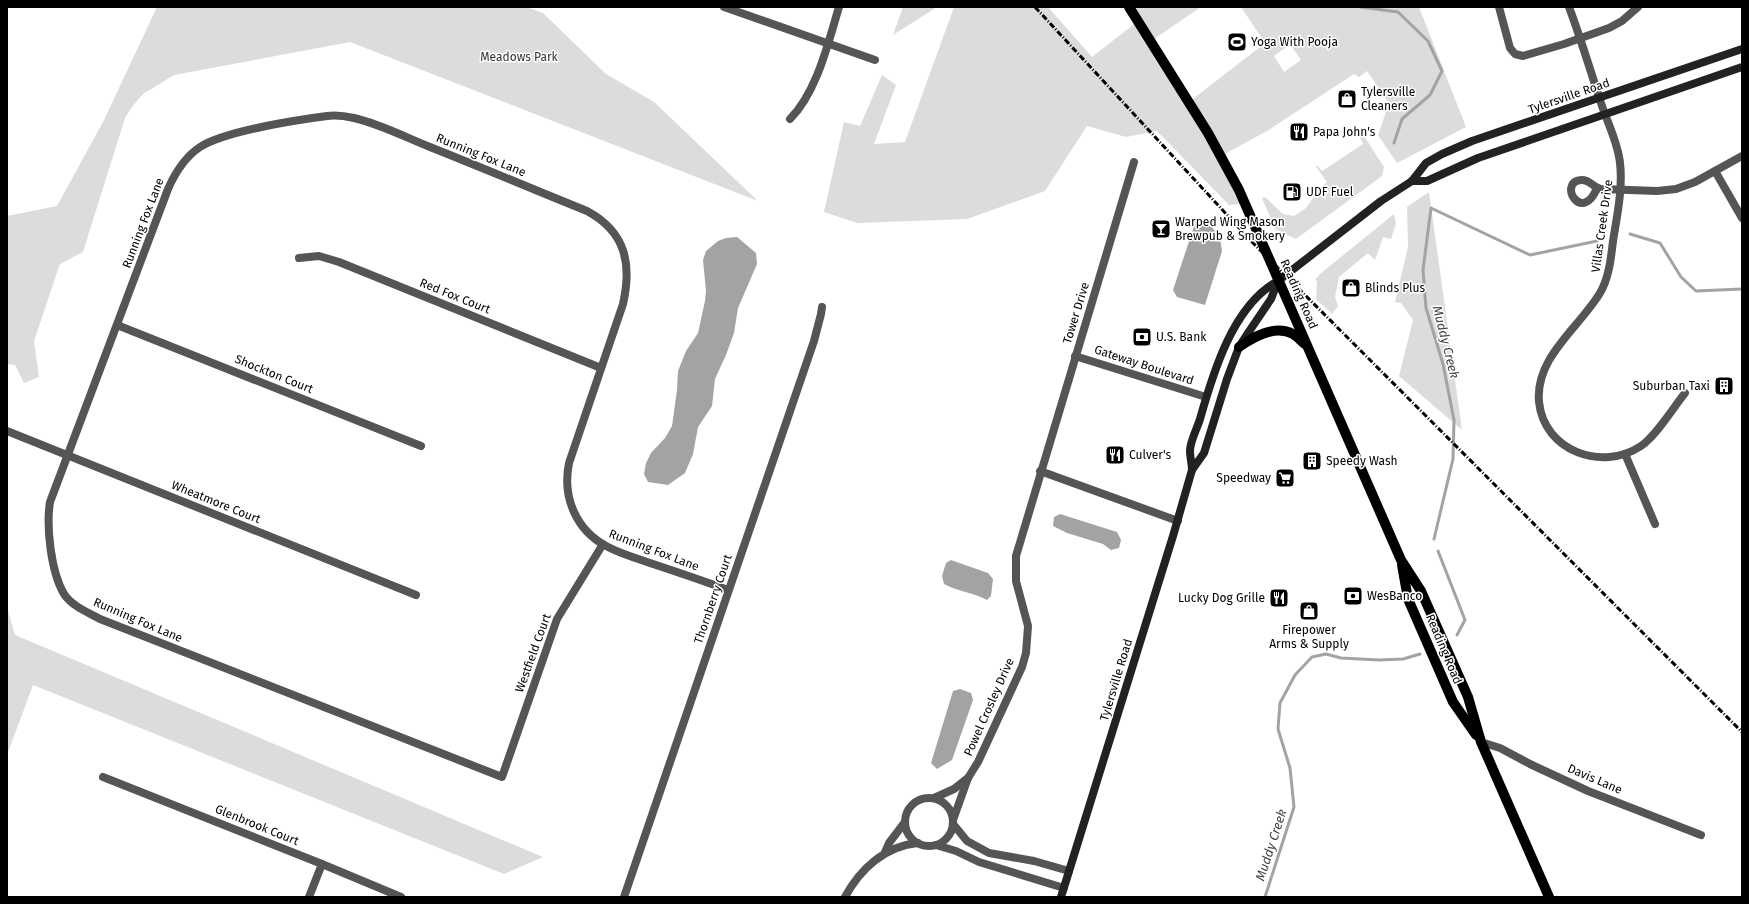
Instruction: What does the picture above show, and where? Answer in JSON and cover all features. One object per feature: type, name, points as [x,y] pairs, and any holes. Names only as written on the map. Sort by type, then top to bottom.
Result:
[{"type":"main road","name":"Reading Road","points":[[1129,7],[1208,133],[1238,190],[1401,560],[1421,591],[1468,697],[1481,742],[1549,897]]},
{"type":"main road","name":"Tylersville Road","points":[[1192,470],[1190,450],[1206,397],[1224,348],[1238,323],[1256,298],[1381,201],[1412,181],[1426,163],[1460,146],[1742,49]]},
{"type":"main road","name":"Tylersville Road","points":[[1412,181],[1427,181],[1478,158],[1742,68]]},
{"type":"main road","name":"Tylersville Road","points":[[1061,897],[1178,521],[1192,470],[1204,453],[1227,378],[1240,347],[1271,299],[1278,281]]},
{"type":"main road","points":[[1240,347],[1254,336],[1280,330],[1292,333],[1308,346]]},
{"type":"main road","name":"Reading Road","points":[[1401,560],[1408,599],[1453,702],[1481,742]]},
{"type":"street","points":[[724,7],[875,60]]},
{"type":"street","points":[[790,119],[807,98],[828,44],[839,7]]},
{"type":"street","points":[[1498,7],[1510,48],[1518,55],[1531,55],[1579,39],[1616,24],[1638,7]]},
{"type":"street","name":"Villas Creek Drive","points":[[1569,7],[1613,135],[1620,162],[1620,190],[1612,251],[1606,279],[1601,291],[1547,363],[1541,376],[1539,403],[1543,417],[1549,429],[1563,444],[1575,452],[1595,458],[1616,457],[1625,454],[1646,441],[1685,393]]},
{"type":"street","name":"Running Fox Lane","points":[[502,777],[100,619],[77,607],[64,594],[56,572],[48,529],[50,502],[168,189],[181,166],[190,155],[200,147],[226,137],[280,124],[328,116],[341,116],[374,125],[593,215],[609,228],[617,239],[625,257],[628,270],[627,284],[623,304],[569,462],[567,484],[568,498],[577,518],[590,535],[602,544],[627,555],[728,590]]},
{"type":"street","points":[[1597,188],[1670,191],[1695,182],[1742,156]]},
{"type":"street","name":"Tower Drive","points":[[1037,481],[1134,162]]},
{"type":"street","points":[[1715,172],[1742,218]]},
{"type":"street","name":"Red Fox Court","points":[[299,258],[319,256],[339,262],[601,368]]},
{"type":"street","name":"Thornberry Court","points":[[624,897],[814,341],[822,307]]},
{"type":"street","name":"Shockton Court","points":[[117,324],[421,446]]},
{"type":"street","name":"Gateway Boulevard","points":[[1075,356],[1206,397]]},
{"type":"street","name":"Wheatmore Court","points":[[7,431],[416,595]]},
{"type":"street","points":[[1625,454],[1655,524]]},
{"type":"street","points":[[1040,471],[1178,521]]},
{"type":"street","name":"Powel Crosley Drive","points":[[953,822],[968,778],[981,756],[1022,667],[1026,653],[1028,626],[1016,581],[1016,556],[1037,481]]},
{"type":"street","name":"Westfield Court","points":[[502,777],[557,619],[602,544]]},
{"type":"street","name":"Davis Lane","points":[[1481,742],[1500,748],[1530,764],[1588,791],[1701,835]]},
{"type":"street","name":"Glenbrook Court","points":[[103,776],[401,897]]},
{"type":"street","name":"Powel Crosley Drive","points":[[934,798],[954,789],[968,778]]},
{"type":"street","points":[[918,843],[909,834],[906,815],[914,804],[927,798],[934,798],[947,806],[951,813],[953,822],[967,841],[989,853],[1034,861],[1069,871]]},
{"type":"street","points":[[885,852],[889,843],[906,822]]},
{"type":"street","points":[[936,845],[947,837],[953,822]]},
{"type":"street","points":[[845,897],[854,882],[864,870],[885,852],[906,844],[918,843],[930,846],[936,845],[956,851],[986,864],[1064,888]]},
{"type":"street","points":[[309,897],[322,864]]},
{"type":"green space","name":"Meadows Park","points":[[157,7],[526,7],[543,13],[606,74],[654,102],[758,201],[350,42],[174,75],[143,94],[125,118],[83,252],[60,264],[34,341],[39,377],[24,383],[15,365],[7,364],[7,216],[57,206],[104,120]]},
{"type":"green space","points":[[903,7],[937,7],[893,35]]},
{"type":"green space","points":[[954,7],[1048,7],[1092,57],[1138,21],[1129,7],[1201,7],[1151,41],[1189,102],[1265,43],[1241,7],[1419,7],[1466,127],[1397,163],[1378,135],[1389,103],[1367,71],[1359,77],[1354,74],[1267,131],[1221,156],[1245,204],[1229,205],[1157,131],[1126,137],[1087,126],[1045,191],[967,219],[857,223],[824,212],[844,122],[860,126],[882,75],[896,85],[874,144],[905,142]],"holes":[[[1290,44],[1301,60],[1284,72],[1274,56]]]},
{"type":"green space","points":[[1364,136],[1384,167],[1382,176],[1296,239],[1275,229],[1262,198],[1265,197],[1283,214],[1294,216],[1306,208],[1321,187],[1327,182],[1316,167],[1317,165],[1322,171],[1363,144],[1360,138]]},
{"type":"green space","points":[[1429,192],[1462,430],[1399,376],[1413,320],[1401,303],[1395,302],[1408,247],[1407,207]]},
{"type":"green space","points":[[1394,214],[1396,224],[1391,239],[1383,237],[1375,260],[1368,253],[1339,277],[1335,297],[1338,306],[1332,314],[1316,299],[1317,281],[1315,280],[1320,274]]},
{"type":"green space","points":[[7,607],[15,635],[543,857],[504,874],[33,685],[7,755]]},
{"type":"shaded area","points":[[1196,220],[1212,227],[1220,238],[1222,251],[1205,305],[1177,297],[1173,290]]},
{"type":"shaded area","points":[[737,237],[756,253],[757,264],[738,308],[734,333],[715,379],[712,406],[698,427],[693,454],[685,473],[668,485],[648,482],[644,474],[646,463],[651,453],[665,438],[672,426],[678,371],[686,351],[698,333],[706,291],[703,260],[706,251],[718,241],[726,238]]},
{"type":"shaded area","points":[[1060,514],[1117,532],[1121,540],[1119,548],[1111,550],[1103,544],[1067,533],[1053,526],[1054,517]]},
{"type":"shaded area","points":[[951,560],[988,573],[993,579],[991,596],[987,600],[944,584],[942,576],[946,563]]},
{"type":"shaded area","points":[[960,689],[971,693],[973,700],[952,760],[937,769],[931,763],[953,691]]},
{"type":"waterway","name":"Muddy Creek","points":[[1360,7],[1398,12],[1428,41],[1442,71],[1430,95],[1402,119],[1394,143]]},
{"type":"waterway","name":"Muddy Creek","points":[[1434,539],[1453,459],[1454,420],[1443,364],[1426,308],[1423,270],[1431,208],[1530,255],[1597,241]]},
{"type":"waterway","name":"Muddy Creek","points":[[1630,234],[1660,243],[1681,277],[1696,291],[1742,289]]},
{"type":"waterway","name":"Muddy Creek","points":[[1438,551],[1465,620],[1457,635]]},
{"type":"waterway","name":"Muddy Creek","points":[[1265,897],[1294,807],[1290,768],[1278,729],[1280,703],[1295,675],[1312,657],[1326,654],[1341,658],[1379,660],[1403,659],[1420,654]]},
{"type":"railway","points":[[1035,7],[1253,243],[1742,732]]},
{"type":"place","name":"Yoga With Pooja","points":[[1237,42]]},
{"type":"place","name":"Tylersville Cleaners","points":[[1347,99]]},
{"type":"place","name":"Papa John's","points":[[1299,132]]},
{"type":"place","name":"UDF Fuel","points":[[1292,192]]},
{"type":"place","name":"Warped Wing Mason Brewpub & Smokery","points":[[1161,229]]},
{"type":"place","name":"Blinds Plus","points":[[1351,288]]},
{"type":"place","name":"U.S. Bank","points":[[1142,337]]},
{"type":"place","name":"Suburban Taxi","points":[[1724,386]]},
{"type":"place","name":"Culver's","points":[[1115,455]]},
{"type":"place","name":"Speedy Wash","points":[[1312,461]]},
{"type":"place","name":"Speedway","points":[[1285,478]]},
{"type":"place","name":"WesBanco","points":[[1353,596]]},
{"type":"place","name":"Lucky Dog Grille","points":[[1279,598]]},
{"type":"place","name":"Firepower Arms & Supply","points":[[1309,611]]}]
